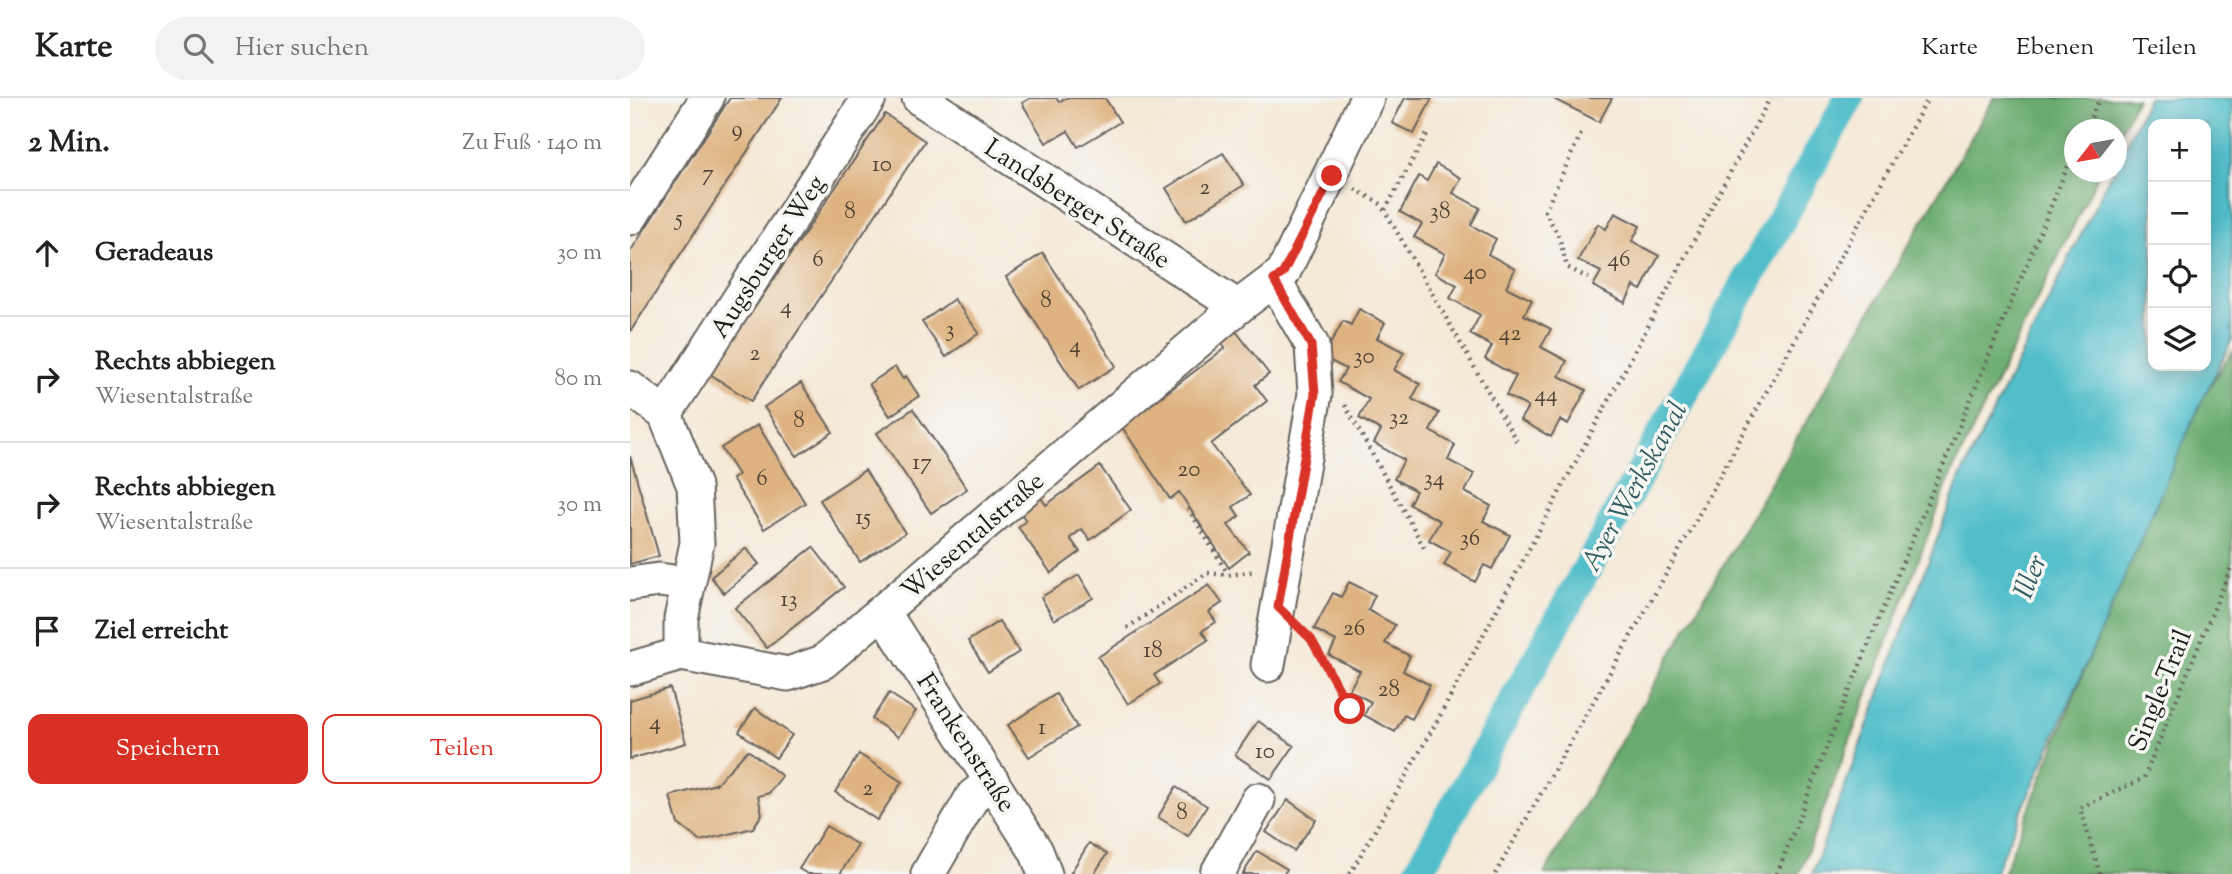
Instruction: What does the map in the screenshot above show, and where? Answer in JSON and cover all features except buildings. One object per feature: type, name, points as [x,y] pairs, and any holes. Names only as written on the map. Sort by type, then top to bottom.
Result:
[{"type":"street","points":[[630,218],[707,98]]},
{"type":"street","name":"Augsburger Weg","points":[[665,414],[869,98]]},
{"type":"street","name":"Landsberger Straße","points":[[919,98],[1238,307]]},
{"type":"street","name":"Wiesentalstraße","points":[[630,669],[681,654],[788,674],[823,662],[1238,307],[1283,273],[1332,176],[1367,98]]},
{"type":"street","points":[[1268,665],[1315,394],[1311,345],[1274,280]]},
{"type":"street","points":[[630,388],[665,414],[694,486],[697,543],[681,619],[681,654]]},
{"type":"street","points":[[630,583],[659,580],[688,584]]},
{"type":"street","name":"Frankenstraße","points":[[884,612],[1036,850],[1045,874]]},
{"type":"street","points":[[928,874],[973,796],[992,781]]},
{"type":"street","points":[[1217,874],[1258,800]]},
{"type":"path","points":[[1350,874],[1441,714],[1770,98]]},
{"type":"path","points":[[1495,874],[1665,576],[1928,98]]},
{"type":"path","points":[[2090,119],[2101,98]]},
{"type":"path","points":[[1385,210],[1428,132]]},
{"type":"path","points":[[1581,134],[1545,211],[1559,237],[1567,267],[1588,278]]},
{"type":"path","points":[[1777,874],[1840,713],[2064,174]]},
{"type":"path","points":[[1332,176],[1381,204],[1517,442]]},
{"type":"path","points":[[1338,394],[1426,551]]},
{"type":"path","points":[[1188,508],[1229,575]]},
{"type":"path","name":"Single-Trail","points":[[2100,874],[2080,807],[2144,778],[2232,565]]},
{"type":"path","points":[[1127,628],[1207,573],[1229,575],[1286,566]]},
{"type":"path","points":[[1278,607],[1311,639],[1350,709]]},
{"type":"green space","points":[[1994,98],[2137,98],[2127,119],[2064,119],[2064,182],[2095,182],[1952,472],[1799,874],[1544,874]]},
{"type":"green space","points":[[2232,351],[2232,874],[2003,874],[2176,441]]},
{"type":"water","name":"Iller","points":[[2148,98],[2232,98],[2232,340],[2198,409],[1994,874],[1812,874],[1959,480],[2107,182],[2127,182],[2127,141]]},
{"type":"waterway","name":"Ayer Werkskanal","points":[[1417,874],[1849,98]]},
{"type":"route","points":[[1332,176],[1283,273],[1274,280],[1311,345],[1315,394],[1278,607],[1311,639],[1350,709]]}]
